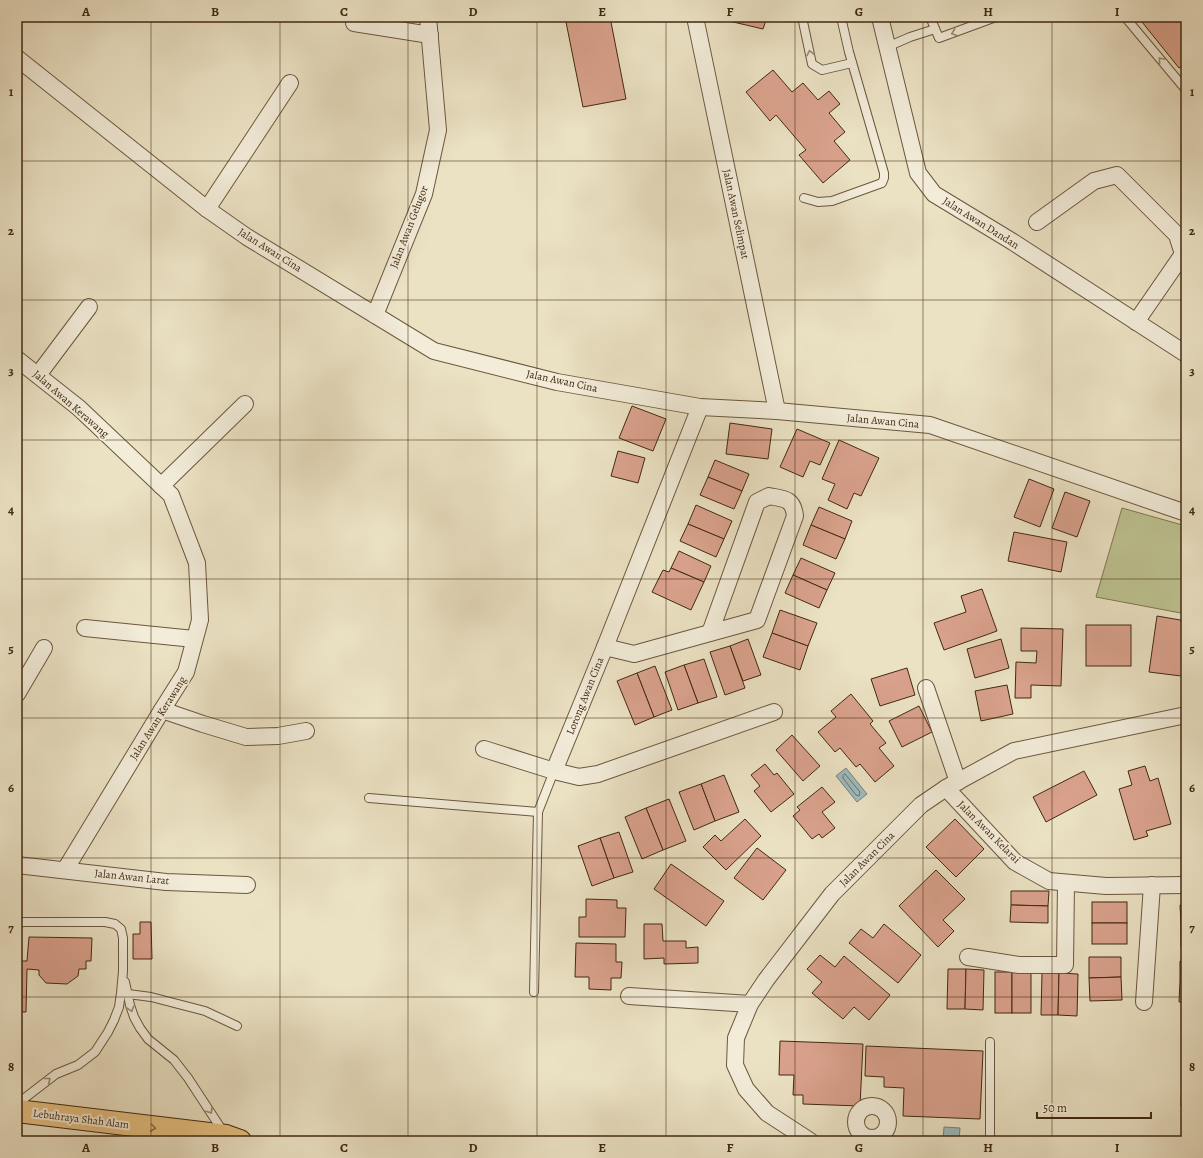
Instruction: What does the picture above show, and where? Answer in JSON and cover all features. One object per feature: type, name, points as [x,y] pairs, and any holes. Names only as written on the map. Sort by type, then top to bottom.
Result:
[{"type":"highway","name":"Lebuhraya Shah Alam","points":[[17,1112],[233,1139]]},
{"type":"street","name":"Jalan Awan Gelugor","points":[[375,315],[424,194],[438,130],[428,17]]},
{"type":"street","name":"Jalan Awan Selimpat","points":[[695,17],[777,411]]},
{"type":"street","name":"Jalan Awan Dandan","points":[[880,17],[918,173],[934,194],[1014,242],[1186,354]]},
{"type":"street","points":[[354,23],[430,35]]},
{"type":"street","name":"Jalan Awan Cina","points":[[17,58],[207,209],[247,237],[434,351],[558,382],[700,407],[777,411],[930,425],[1186,513]]},
{"type":"street","points":[[207,209],[290,82]]},
{"type":"street","points":[[1037,222],[1094,181],[1117,175],[1177,235],[1183,254],[1136,322]]},
{"type":"street","points":[[38,375],[89,307]]},
{"type":"street","name":"Jalan Awan Kerawang","points":[[17,359],[79,408],[171,495],[196,563],[200,620],[186,672],[65,870]]},
{"type":"street","points":[[161,486],[245,404]]},
{"type":"street","name":"Lorong Awan Cina","points":[[554,771],[700,407]]},
{"type":"street","points":[[605,647],[634,654],[710,633],[757,620],[795,516],[794,508],[789,501],[769,496],[757,502],[710,633]]},
{"type":"street","points":[[84,628],[194,640]]},
{"type":"street","points":[[17,694],[44,648]]},
{"type":"street","points":[[926,688],[952,785]]},
{"type":"street","points":[[162,710],[246,737],[278,736],[306,730]]},
{"type":"street","points":[[484,749],[554,771],[579,777],[598,774],[774,712]]},
{"type":"street","name":"Jalan Awan Cina","points":[[810,1141],[767,1113],[746,1089],[735,1065],[736,1038],[750,1004],[766,980],[832,894],[921,805],[952,785],[1014,751],[1186,715]]},
{"type":"street","name":"Jalan Awan Kelarai","points":[[952,785],[1015,862],[1049,881],[1106,886],[1186,885]]},
{"type":"street","name":"Jalan Awan Larat","points":[[17,864],[166,882],[247,885]]},
{"type":"street","points":[[968,957],[1018,965],[1065,965],[1066,883]]},
{"type":"street","points":[[1144,1002],[1152,885]]},
{"type":"street","points":[[629,996],[750,1004]]},
{"type":"lane","points":[[802,17],[812,64],[822,70],[852,63]]},
{"type":"lane","points":[[804,198],[818,202],[832,201],[882,183],[884,178],[884,173],[852,63],[841,17]]},
{"type":"lane","points":[[930,17],[939,38],[996,17]]},
{"type":"lane","points":[[1125,17],[1186,90]]},
{"type":"lane","points":[[887,47],[910,37],[935,29]]},
{"type":"lane","points":[[534,992],[538,812],[554,771]]},
{"type":"lane","points":[[369,798],[538,812]]},
{"type":"lane","points":[[17,923],[105,922],[115,924],[121,929],[124,938],[124,971],[119,1007],[108,1032],[95,1052],[78,1065],[56,1074],[17,1104]]},
{"type":"lane","points":[[124,971],[130,1005],[140,1028],[148,1039],[174,1060],[233,1139]]},
{"type":"lane","points":[[128,994],[151,997],[205,1011],[238,1026]]},
{"type":"lane","points":[[990,1042],[990,1141]]},
{"type":"green space","points":[[1122,508],[1186,526],[1186,614],[1096,597]]},
{"type":"water","points":[[846,768],[867,794],[857,802],[836,776]]},
{"type":"water","points":[[944,1127],[960,1128],[959,1141],[943,1141]]},
{"type":"building","points":[[565,17],[610,17],[626,99],[583,107]]},
{"type":"building","points":[[730,17],[767,17],[763,29],[729,21]]},
{"type":"building","points":[[1138,17],[1186,17],[1186,63],[1179,68]]},
{"type":"building","points":[[773,70],[792,92],[803,83],[818,100],[829,91],[840,104],[829,113],[845,132],[834,141],[850,160],[823,183],[799,155],[806,150],[776,115],[770,121],[746,92]]},
{"type":"building","points":[[632,406],[666,419],[653,451],[619,438]]},
{"type":"building","points":[[730,423],[772,429],[768,459],[726,454]]},
{"type":"building","points":[[797,429],[830,443],[820,465],[810,461],[803,477],[780,467]]},
{"type":"building","points":[[839,440],[879,458],[861,496],[854,493],[847,509],[828,500],[835,484],[822,479]]},
{"type":"building","points":[[618,451],[645,458],[638,483],[611,476]]},
{"type":"building","points":[[715,460],[749,474],[742,491],[708,477]]},
{"type":"building","points":[[708,477],[742,491],[734,509],[700,495]]},
{"type":"building","points":[[1029,479],[1054,489],[1040,527],[1014,517]]},
{"type":"building","points":[[1065,492],[1090,501],[1077,537],[1052,528]]},
{"type":"building","points":[[696,505],[732,521],[724,539],[688,524]]},
{"type":"building","points":[[819,507],[852,521],[845,539],[811,525]]},
{"type":"building","points":[[688,524],[724,539],[716,557],[680,541]]},
{"type":"building","points":[[811,525],[845,539],[836,559],[803,545]]},
{"type":"building","points":[[1014,532],[1067,542],[1061,572],[1008,561]]},
{"type":"building","points":[[679,551],[711,566],[704,582],[671,568]]},
{"type":"building","points":[[801,558],[835,573],[827,590],[793,575]]},
{"type":"building","points":[[671,568],[704,582],[691,610],[652,592],[663,570],[669,572]]},
{"type":"building","points":[[793,575],[827,590],[819,608],[785,593]]},
{"type":"building","points":[[982,589],[997,631],[944,650],[934,623],[966,612],[961,596]]},
{"type":"building","points":[[780,610],[817,623],[808,646],[772,633]]},
{"type":"building","points":[[1157,616],[1186,621],[1186,664],[1183,663],[1181,676],[1149,672]]},
{"type":"building","points":[[1086,625],[1131,625],[1131,666],[1086,666]]},
{"type":"building","points":[[1021,628],[1063,629],[1061,686],[1031,685],[1031,698],[1015,698],[1016,662],[1036,663],[1037,651],[1021,651]]},
{"type":"building","points":[[772,633],[808,646],[800,670],[763,657]]},
{"type":"building","points":[[748,639],[761,675],[743,681],[730,646]]},
{"type":"building","points":[[1001,639],[1009,668],[975,678],[967,649]]},
{"type":"building","points":[[730,646],[745,688],[725,695],[710,652]]},
{"type":"building","points":[[704,659],[717,697],[698,703],[684,665]]},
{"type":"building","points":[[684,665],[698,703],[678,710],[665,672]]},
{"type":"building","points":[[655,666],[672,710],[654,717],[637,673]]},
{"type":"building","points":[[907,668],[915,695],[880,706],[871,679]]},
{"type":"building","points":[[637,673],[654,717],[635,725],[617,681]]},
{"type":"building","points":[[1007,685],[1013,714],[981,721],[975,691]]},
{"type":"building","points":[[851,694],[873,721],[870,724],[886,743],[879,748],[894,766],[875,782],[860,764],[856,767],[840,748],[835,752],[818,732],[836,717],[831,711]]},
{"type":"building","points":[[919,706],[932,732],[902,747],[889,721]]},
{"type":"building","points":[[792,735],[820,766],[803,781],[776,750]]},
{"type":"building","points":[[765,764],[774,775],[777,773],[794,794],[771,812],[754,791],[760,786],[751,775]]},
{"type":"building","points":[[1145,766],[1150,781],[1158,778],[1171,824],[1146,831],[1148,836],[1134,840],[1119,789],[1132,785],[1128,771]]},
{"type":"building","points":[[1084,771],[1097,795],[1046,822],[1033,797]]},
{"type":"building","points":[[724,775],[739,812],[715,821],[701,784]]},
{"type":"building","points":[[701,784],[715,821],[694,830],[679,792]]},
{"type":"building","points":[[822,787],[835,802],[822,812],[835,828],[822,838],[819,834],[812,839],[793,816],[800,810],[797,807]]},
{"type":"building","points":[[1186,795],[1186,825],[1183,825],[1182,796]]},
{"type":"building","points":[[669,799],[686,841],[663,850],[646,808]]},
{"type":"building","points":[[646,808],[663,850],[642,859],[625,817]]},
{"type":"building","points":[[745,819],[761,836],[726,870],[703,847],[715,835],[721,841]]},
{"type":"building","points":[[955,819],[984,849],[956,877],[926,847]]},
{"type":"building","points":[[619,832],[633,872],[614,878],[600,838]]},
{"type":"building","points":[[600,838],[614,878],[592,886],[578,846]]},
{"type":"building","points":[[757,848],[786,870],[763,900],[734,878]]},
{"type":"building","points":[[671,864],[724,901],[706,926],[654,889]]},
{"type":"building","points":[[936,870],[965,899],[943,920],[954,931],[938,947],[899,906]]},
{"type":"building","points":[[1011,891],[1049,891],[1048,906],[1011,905]]},
{"type":"building","points":[[586,899],[617,900],[617,908],[626,908],[625,937],[579,937],[579,917],[586,917]]},
{"type":"building","points":[[1092,902],[1127,902],[1127,923],[1092,923]]},
{"type":"building","points":[[1011,905],[1048,906],[1048,923],[1010,922]]},
{"type":"building","points":[[1180,905],[1186,905],[1186,924],[1181,924]]},
{"type":"building","points":[[140,922],[151,922],[152,959],[133,959],[133,934],[140,934]]},
{"type":"building","points":[[1092,923],[1127,923],[1127,944],[1092,944]]},
{"type":"building","points":[[644,924],[662,924],[663,941],[686,941],[686,948],[698,947],[698,963],[664,964],[664,958],[644,959]]},
{"type":"building","points":[[884,924],[921,955],[898,983],[849,943],[861,929],[873,938]]},
{"type":"building","points":[[1181,924],[1186,924],[1186,946],[1181,947]]},
{"type":"building","points":[[29,937],[92,938],[91,961],[86,961],[86,969],[79,969],[78,976],[67,984],[46,983],[39,975],[39,970],[27,969],[26,1012],[17,1012],[20,961],[27,961]]},
{"type":"building","points":[[576,943],[616,944],[616,962],[622,962],[621,978],[611,978],[611,990],[589,989],[589,977],[575,977]]},
{"type":"building","points":[[820,955],[835,967],[844,956],[890,995],[869,1020],[854,1007],[843,1019],[812,993],[822,982],[807,969]]},
{"type":"building","points":[[1089,957],[1121,957],[1121,977],[1089,978]]},
{"type":"building","points":[[1180,961],[1186,961],[1186,982],[1180,981]]},
{"type":"building","points":[[948,969],[966,969],[965,1009],[947,1009]]},
{"type":"building","points":[[966,969],[984,970],[983,1010],[965,1009]]},
{"type":"building","points":[[995,972],[1012,972],[1012,1013],[995,1013]]},
{"type":"building","points":[[1012,972],[1031,972],[1031,1013],[1012,1013]]},
{"type":"building","points":[[1042,973],[1059,973],[1058,1015],[1041,1015]]},
{"type":"building","points":[[1059,973],[1078,974],[1077,1016],[1058,1015]]},
{"type":"building","points":[[1121,977],[1122,1000],[1090,1001],[1089,978]]},
{"type":"building","points":[[1180,981],[1186,982],[1186,1002],[1179,1002]]},
{"type":"building","points":[[780,1041],[863,1044],[860,1106],[803,1104],[803,1095],[793,1095],[794,1075],[779,1075]]},
{"type":"building","points":[[866,1046],[983,1051],[980,1119],[903,1116],[904,1088],[884,1087],[884,1077],[865,1076]]},
{"type":"building","points":[[1182,1080],[1186,1080],[1186,1106],[1181,1106]]}]
